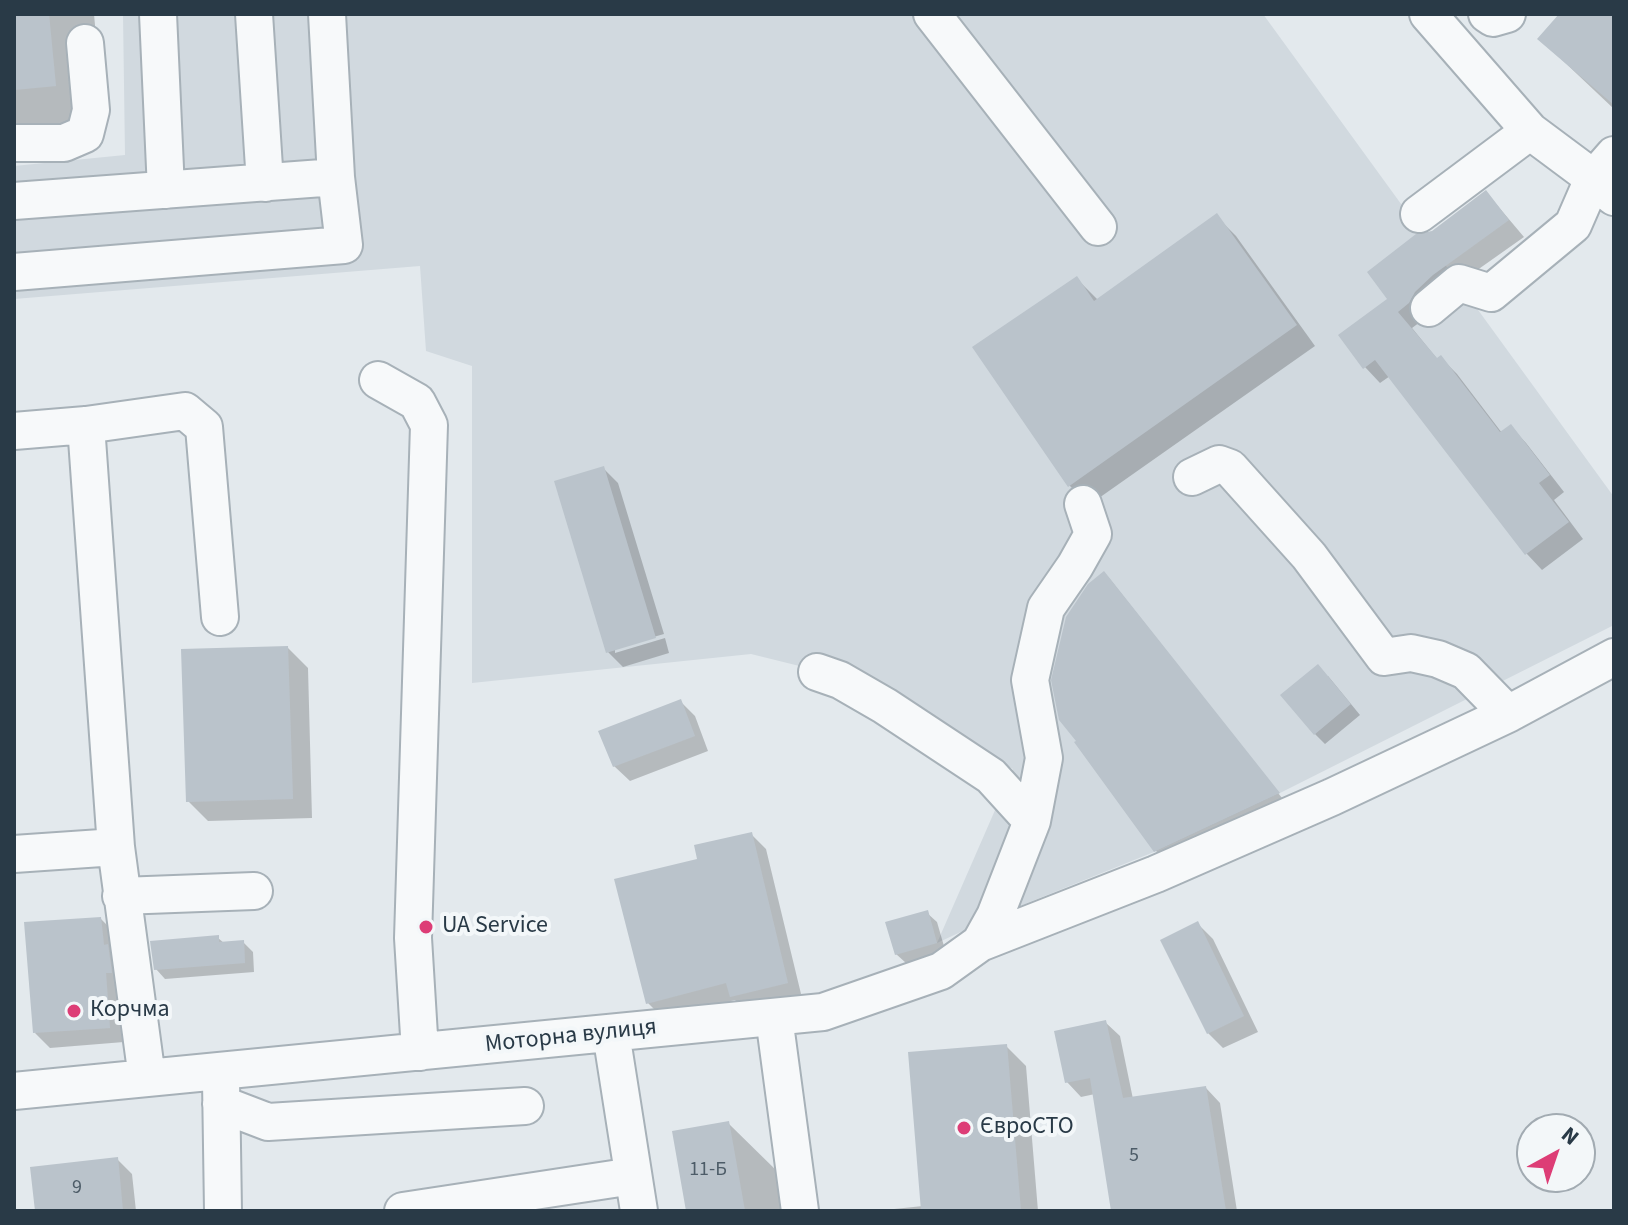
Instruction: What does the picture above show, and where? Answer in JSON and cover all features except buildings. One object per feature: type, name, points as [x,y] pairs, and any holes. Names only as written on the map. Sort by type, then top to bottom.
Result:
[{"type":"street","points":[[158,14],[166,190]]},
{"type":"street","points":[[254,14],[265,183]]},
{"type":"street","points":[[14,272],[344,245],[336,177],[327,14]]},
{"type":"street","points":[[932,14],[1098,227]]},
{"type":"street","points":[[1428,14],[1530,131],[1607,177],[1573,225],[1491,293],[1459,283],[1429,308]]},
{"type":"street","points":[[1487,14],[1493,18],[1507,14]]},
{"type":"street","points":[[14,143],[64,143],[85,134],[91,110],[85,43]]},
{"type":"street","points":[[1419,214],[1530,131]]},
{"type":"street","points":[[14,201],[336,177]]},
{"type":"street","points":[[378,380],[417,402],[429,425],[413,938],[420,1052]]},
{"type":"street","points":[[14,431],[86,425],[185,411],[204,427],[220,617]]},
{"type":"street","points":[[86,425],[116,847],[147,1078]]},
{"type":"street","points":[[1192,477],[1219,464],[1230,468],[1309,556],[1384,657],[1411,653],[1438,659],[1466,671],[1508,714]]},
{"type":"street","name":"Моторна вулиця","points":[[14,1091],[147,1078],[221,1088],[420,1052],[823,1012],[941,971],[980,943],[995,916],[1032,821],[1044,758],[1030,680],[1046,608],[1093,534],[1083,504]]},
{"type":"street","points":[[980,943],[1156,874],[1332,797],[1508,714],[1614,657]]},
{"type":"street","points":[[817,672],[840,680],[885,706],[991,776],[1032,821]]},
{"type":"street","points":[[14,854],[116,847]]},
{"type":"street","points":[[121,896],[254,891]]},
{"type":"street","points":[[774,1017],[800,1211]]},
{"type":"street","points":[[611,1033],[639,1211]]},
{"type":"street","points":[[221,1088],[268,1122],[525,1106]]},
{"type":"street","points":[[221,1088],[223,1211]]},
{"type":"street","points":[[403,1211],[633,1176]]},
{"type":"shaded area","points":[[123,14],[1263,14],[1614,497],[1614,625],[1280,793],[1154,852],[995,916],[937,943],[1013,769],[856,680],[751,654],[472,683],[472,366],[426,351],[420,266],[14,299],[14,166],[125,155]]},
{"type":"place","name":"UA Service","points":[[426,927]]},
{"type":"place","name":"Корчма","points":[[74,1011]]},
{"type":"place","name":"ЄвроСТО","points":[[964,1128]]}]
